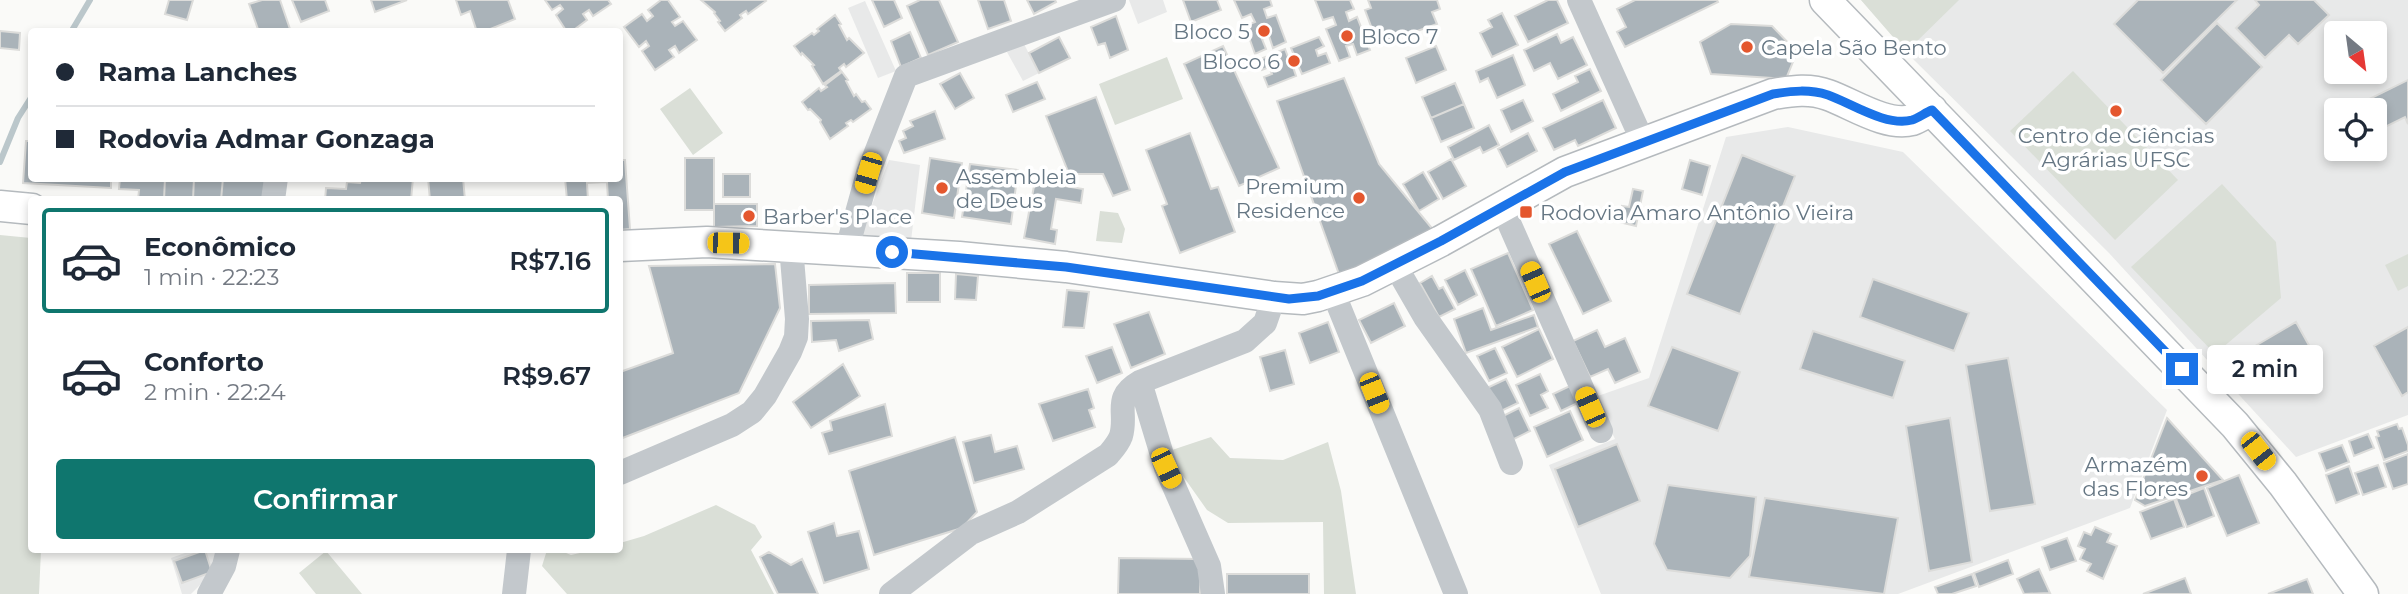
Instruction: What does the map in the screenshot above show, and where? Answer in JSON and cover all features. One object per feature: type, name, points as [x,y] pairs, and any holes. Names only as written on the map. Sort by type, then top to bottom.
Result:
[{"type":"main road","points":[[1825,0],[2235,425],[2283,484],[2364,594]]},
{"type":"main road","points":[[623,246],[685,242],[846,249],[1066,267],[1303,299],[1333,292],[1395,265],[1565,172],[1773,94],[1802,90],[1827,95],[1856,109],[1888,119],[1910,121],[1932,110]]},
{"type":"main road","points":[[0,206],[28,209]]},
{"type":"street","points":[[846,249],[868,173],[906,76],[1114,0]]},
{"type":"street","points":[[1579,0],[1643,142]]},
{"type":"street","points":[[1502,207],[1601,432]]},
{"type":"street","points":[[623,472],[732,425],[752,412],[765,396],[796,337],[791,246]]},
{"type":"street","points":[[1395,265],[1425,317],[1490,409],[1511,463]]},
{"type":"street","points":[[1333,292],[1456,594]]},
{"type":"street","points":[[891,594],[971,533],[1018,512],[1108,454],[1117,445],[1122,434],[1123,398],[1129,388],[1245,341],[1265,323],[1274,297]]},
{"type":"street","points":[[1140,382],[1166,468],[1209,566],[1213,594]]},
{"type":"street","points":[[209,594],[224,566],[227,553]]},
{"type":"street","points":[[514,594],[519,553]]},
{"type":"shaded area","points":[[1129,0],[1163,0],[1167,12],[1138,24]]},
{"type":"shaded area","points":[[1861,0],[2408,0],[2408,415],[2296,457],[2109,253],[1914,60]]},
{"type":"shaded area","points":[[1861,0],[1959,0],[1906,52]]},
{"type":"shaded area","points":[[865,1],[896,71],[878,78],[848,8]]},
{"type":"shaded area","points":[[1024,44],[1039,73],[1023,81],[1007,52]]},
{"type":"shaded area","points":[[1167,57],[1183,99],[1115,125],[1099,84]]},
{"type":"shaded area","points":[[2073,71],[2178,180],[2115,240],[2010,131]]},
{"type":"shaded area","points":[[690,88],[723,133],[693,155],[660,109]]},
{"type":"shaded area","points":[[1788,127],[1903,152],[2167,410],[2130,508],[1898,594],[1601,594],[1549,465],[1615,439],[1595,397],[1649,378],[1726,137]]},
{"type":"shaded area","points":[[889,160],[920,165],[911,241],[859,239]]},
{"type":"shaded area","points":[[2222,184],[2276,242],[2281,298],[2215,354],[2131,267]]},
{"type":"shaded area","points":[[1100,211],[1118,213],[1125,229],[1122,243],[1096,241]]},
{"type":"shaded area","points":[[0,235],[28,238],[28,553],[41,553],[39,594],[0,594]]},
{"type":"shaded area","points":[[2408,254],[2408,286],[2398,291],[2385,265]]},
{"type":"shaded area","points":[[1211,437],[1230,458],[1283,460],[1328,442],[1341,491],[1356,594],[1324,594],[1323,522],[1228,523],[1207,510],[1166,452]]},
{"type":"shaded area","points":[[716,505],[755,525],[762,537],[751,550],[774,594],[567,594],[542,566],[546,553],[623,553],[623,542]]},
{"type":"shaded area","points":[[185,553],[216,553],[214,571],[191,594],[182,594],[171,558]]},
{"type":"shaded area","points":[[324,553],[328,553],[362,594],[316,594],[299,573]]},
{"type":"building","points":[[169,0],[193,0],[187,20],[165,14]]},
{"type":"building","points":[[262,0],[280,0],[290,28],[258,28],[249,4]]},
{"type":"building","points":[[292,0],[325,0],[329,11],[301,22]]},
{"type":"building","points":[[371,0],[407,0],[375,12]]},
{"type":"building","points":[[456,0],[508,0],[515,19],[493,28],[476,28],[470,11],[461,15]]},
{"type":"building","points":[[545,0],[608,0],[611,4],[593,16],[589,10],[583,14],[587,20],[576,28],[564,28],[556,15],[563,9],[560,5],[552,10]]},
{"type":"building","points":[[661,0],[668,0],[680,17],[672,22],[675,26],[683,21],[697,40],[679,53],[675,46],[669,50],[674,57],[655,70],[642,51],[649,46],[646,41],[639,47],[624,27],[642,14],[647,21],[653,16],[648,10]]},
{"type":"building","points":[[701,0],[766,1],[748,14],[746,11],[740,15],[742,18],[725,31],[715,12]]},
{"type":"building","points":[[872,0],[894,0],[902,18],[884,27]]},
{"type":"building","points":[[920,0],[939,0],[958,42],[928,55],[907,6]]},
{"type":"building","points":[[978,0],[1004,0],[1011,21],[988,29]]},
{"type":"building","points":[[1027,0],[1055,0],[1056,2],[1034,14]]},
{"type":"building","points":[[1183,0],[1217,0],[1221,10],[1191,22]]},
{"type":"building","name":"Bloco 5","points":[[1234,0],[1270,0],[1272,6],[1264,9],[1267,18],[1276,15],[1286,42],[1273,48],[1269,36],[1262,39],[1266,49],[1255,54],[1245,26],[1255,22],[1251,14],[1242,18]]},
{"type":"building","name":"Bloco 7","points":[[1315,0],[1350,0],[1354,9],[1346,12],[1349,21],[1357,17],[1370,50],[1357,55],[1353,44],[1346,46],[1350,57],[1339,61],[1326,29],[1336,25],[1333,17],[1323,20]]},
{"type":"building","points":[[1368,0],[1437,0],[1440,9],[1432,12],[1437,24],[1378,45],[1365,10],[1371,8]]},
{"type":"building","points":[[1548,0],[1557,0],[1568,23],[1528,42],[1515,16]]},
{"type":"building","points":[[1635,0],[1718,2],[1625,47],[1617,32],[1626,27],[1617,9]]},
{"type":"building","points":[[2138,0],[2237,0],[2163,73],[2114,24]]},
{"type":"building","points":[[2255,0],[2314,0],[2329,15],[2298,44],[2289,35],[2265,58],[2236,28],[2259,5]]},
{"type":"building","points":[[1502,13],[1518,45],[1492,57],[1480,33],[1492,27],[1488,20]]},
{"type":"building","points":[[835,15],[847,40],[849,38],[864,53],[846,67],[844,64],[839,68],[841,71],[823,84],[812,66],[814,65],[794,46],[812,33],[814,35],[819,31],[817,29]]},
{"type":"building","points":[[1116,16],[1128,50],[1110,58],[1105,43],[1098,45],[1091,27]]},
{"type":"building","points":[[2217,23],[2262,67],[2206,124],[2161,80]]},
{"type":"building","name":"Capela São Bento","points":[[1731,24],[1772,26],[1797,52],[1786,79],[1711,74],[1700,42]]},
{"type":"building","points":[[0,31],[20,33],[19,50],[0,48]]},
{"type":"building","points":[[910,32],[921,58],[901,67],[891,41]]},
{"type":"building","points":[[1557,34],[1561,43],[1573,37],[1587,65],[1558,79],[1550,63],[1534,71],[1524,50]]},
{"type":"building","points":[[1059,37],[1070,58],[1039,73],[1029,53]]},
{"type":"building","name":"Bloco 6","points":[[1319,37],[1324,46],[1316,50],[1318,56],[1326,53],[1330,63],[1302,74],[1298,65],[1293,67],[1296,76],[1268,87],[1264,77],[1272,74],[1269,67],[1262,70],[1258,60],[1285,49],[1288,57],[1294,55],[1291,48]]},
{"type":"building","points":[[1223,46],[1279,168],[1239,186],[1184,64]]},
{"type":"building","points":[[1436,46],[1446,70],[1416,83],[1406,58]]},
{"type":"building","points":[[1513,55],[1525,85],[1497,98],[1488,78],[1480,82],[1476,71]]},
{"type":"building","points":[[1590,69],[1601,91],[1561,111],[1553,94],[1578,82],[1575,76]]},
{"type":"building","points":[[842,72],[854,96],[856,94],[871,109],[853,122],[851,120],[846,123],[848,126],[830,139],[821,120],[802,102],[819,88],[821,91],[827,87],[825,85]]},
{"type":"building","points":[[960,73],[974,98],[955,109],[940,84]]},
{"type":"building","name":"Premium Residence","points":[[1344,78],[1379,164],[1435,232],[1340,277],[1277,101]]},
{"type":"building","points":[[2408,80],[2408,124],[2405,117],[2387,126],[2387,98],[2371,98]]},
{"type":"building","points":[[1037,82],[1045,99],[1013,112],[1006,95]]},
{"type":"building","points":[[1455,83],[1464,104],[1431,118],[1422,97]]},
{"type":"building","points":[[1096,97],[1130,190],[1113,196],[1103,174],[1069,174],[1046,116]]},
{"type":"building","points":[[1523,100],[1533,121],[1511,132],[1501,110]]},
{"type":"building","points":[[1603,100],[1616,128],[1578,146],[1575,140],[1554,150],[1543,128]]},
{"type":"building","points":[[1464,104],[1474,128],[1441,142],[1431,118]]},
{"type":"building","points":[[935,111],[945,139],[904,153],[899,141],[906,138],[903,131],[913,126],[910,121]]},
{"type":"building","points":[[1489,125],[1499,145],[1483,153],[1480,147],[1454,160],[1448,147]]},
{"type":"building","points":[[1190,133],[1211,189],[1218,187],[1235,232],[1180,253],[1162,206],[1167,204],[1146,150]]},
{"type":"building","points":[[1528,133],[1537,151],[1507,167],[1498,149]]},
{"type":"building","points":[[28,141],[28,182],[111,182],[111,188],[23,183]]},
{"type":"building","points":[[1742,155],[1795,176],[1740,314],[1687,294]]},
{"type":"building","points":[[685,158],[714,158],[714,210],[685,210]]},
{"type":"building","name":"Assembleia de Deus","points":[[930,158],[962,163],[954,218],[922,213]]},
{"type":"building","points":[[1451,159],[1466,186],[1443,199],[1428,172]]},
{"type":"building","points":[[625,160],[630,229],[623,230],[623,196],[608,196],[607,182],[623,182]]},
{"type":"building","points":[[1690,160],[1710,166],[1702,195],[1682,189]]},
{"type":"building","points":[[970,164],[1018,170],[1011,224],[962,217]]},
{"type":"building","points":[[1423,172],[1439,199],[1419,211],[1403,184]]},
{"type":"building","points":[[723,174],[750,174],[750,197],[723,197]]},
{"type":"building","points":[[1035,181],[1083,189],[1081,203],[1056,199],[1051,229],[1057,230],[1055,244],[1024,238]]},
{"type":"building","points":[[120,182],[165,182],[164,196],[138,196],[139,190],[119,189]]},
{"type":"building","points":[[165,182],[194,182],[193,196],[164,196]]},
{"type":"building","points":[[194,182],[223,182],[221,196],[193,196]]},
{"type":"building","points":[[223,182],[269,182],[268,196],[221,196]]},
{"type":"building","points":[[347,182],[413,182],[411,196],[325,196],[326,188],[346,189]]},
{"type":"building","points":[[428,182],[463,182],[465,196],[430,196]]},
{"type":"building","points":[[565,182],[607,182],[587,183],[588,196],[567,196]]},
{"type":"building","points":[[1633,189],[1643,191],[1636,226],[1619,222],[1622,206],[1629,207]]},
{"type":"building","points":[[714,204],[757,204],[757,226],[714,227]]},
{"type":"building","points":[[1577,231],[1611,301],[1583,314],[1549,244]]},
{"type":"building","points":[[1508,253],[1533,310],[1496,326],[1471,269]]},
{"type":"building","points":[[775,264],[780,308],[739,393],[623,438],[623,371],[673,353],[649,266]]},
{"type":"building","points":[[1465,270],[1477,295],[1458,305],[1445,280]]},
{"type":"building","points":[[907,273],[940,273],[940,302],[907,302]]},
{"type":"building","points":[[956,274],[978,276],[976,300],[955,299]]},
{"type":"building","points":[[1432,276],[1439,289],[1443,287],[1455,309],[1439,317],[1420,283]]},
{"type":"building","points":[[1873,279],[1969,313],[1954,351],[1860,317]]},
{"type":"building","points":[[895,283],[896,313],[809,314],[809,285]]},
{"type":"building","points":[[1067,290],[1089,292],[1084,328],[1063,327]]},
{"type":"building","points":[[1394,303],[1405,326],[1371,343],[1359,320]]},
{"type":"building","points":[[1483,308],[1491,330],[1534,315],[1538,327],[1466,353],[1454,319]]},
{"type":"building","points":[[1149,312],[1165,354],[1131,368],[1114,324]]},
{"type":"building","points":[[869,320],[873,339],[839,351],[836,340],[812,342],[811,321]]},
{"type":"building","points":[[1328,322],[1339,352],[1310,363],[1299,333]]},
{"type":"building","points":[[2296,322],[2311,349],[2266,376],[2250,349]]},
{"type":"building","points":[[2408,327],[2408,392],[2402,396],[2374,346]]},
{"type":"building","points":[[1539,329],[1553,359],[1517,377],[1502,347]]},
{"type":"building","points":[[1597,330],[1605,347],[1625,338],[1640,372],[1615,383],[1608,369],[1590,377],[1573,341]]},
{"type":"building","points":[[1813,331],[1905,361],[1893,398],[1800,369]]},
{"type":"building","points":[[1112,347],[1122,373],[1097,383],[1086,356]]},
{"type":"building","points":[[1672,347],[1740,372],[1718,431],[1648,406]]},
{"type":"building","points":[[1495,348],[1507,373],[1489,381],[1477,356]]},
{"type":"building","points":[[1285,350],[1294,384],[1270,391],[1260,357]]},
{"type":"building","points":[[2008,358],[2035,504],[1990,511],[1966,365]]},
{"type":"building","points":[[843,364],[860,396],[811,428],[793,402]]},
{"type":"building","points":[[1540,374],[1548,391],[1541,395],[1548,408],[1530,416],[1516,385]]},
{"type":"building","points":[[1506,379],[1518,403],[1499,412],[1487,388]]},
{"type":"building","points":[[1574,384],[1582,401],[1561,411],[1553,394]]},
{"type":"building","points":[[1088,389],[1094,408],[1089,410],[1095,427],[1053,441],[1039,404]]},
{"type":"building","points":[[885,404],[892,436],[829,454],[822,433],[832,430],[830,421]]},
{"type":"building","points":[[1519,408],[1530,431],[1512,440],[1501,417]]},
{"type":"building","points":[[1570,411],[1583,440],[1547,457],[1534,427]]},
{"type":"building","points":[[1950,418],[1972,562],[1929,571],[1906,426]]},
{"type":"building","points":[[2167,418],[2223,480],[2145,506],[2135,500]]},
{"type":"building","points":[[2397,424],[2399,429],[2402,428],[2408,451],[2384,460],[2376,437],[2379,436],[2377,431]]},
{"type":"building","points":[[2368,434],[2374,448],[2354,456],[2349,441]]},
{"type":"building","points":[[991,435],[995,452],[1017,446],[1024,469],[974,483],[963,442]]},
{"type":"building","points":[[955,437],[977,512],[962,528],[874,555],[849,471]]},
{"type":"building","points":[[1617,444],[1640,501],[1578,527],[1555,469]]},
{"type":"building","points":[[2342,445],[2349,462],[2326,471],[2319,453]]},
{"type":"building","points":[[2408,454],[2408,484],[2393,489],[2384,463]]},
{"type":"building","points":[[2378,465],[2386,487],[2363,495],[2355,473]]},
{"type":"building","points":[[2349,466],[2359,494],[2336,503],[2326,475]]},
{"type":"building","points":[[2239,475],[2259,523],[2227,536],[2207,488]]},
{"type":"building","points":[[1668,485],[1756,497],[1750,556],[1730,578],[1667,570],[1654,544]]},
{"type":"building","points":[[2204,488],[2214,516],[2187,527],[2176,499]]},
{"type":"building","points":[[1765,498],[1898,518],[1884,594],[1749,577]]},
{"type":"building","points":[[2174,499],[2184,527],[2151,539],[2140,512]]},
{"type":"building","points":[[834,523],[837,536],[859,531],[869,569],[824,583],[808,532]]},
{"type":"building","points":[[2095,527],[2111,534],[2107,542],[2117,546],[2103,579],[2087,571],[2091,564],[2080,559],[2085,549],[2078,546],[2084,532],[2091,535]]},
{"type":"building","points":[[2067,538],[2076,561],[2050,570],[2042,547]]},
{"type":"building","points":[[769,552],[791,565],[802,559],[818,594],[778,594],[760,557]]},
{"type":"building","points":[[197,553],[206,553],[212,572],[182,583],[174,561]]},
{"type":"building","points":[[1119,558],[1201,559],[1200,594],[1118,594]]},
{"type":"building","points":[[2008,560],[2013,574],[1979,587],[1974,573]]},
{"type":"building","points":[[2039,569],[2050,593],[2024,594],[2017,579]]},
{"type":"building","points":[[1227,574],[1309,574],[1309,594],[1227,594]]},
{"type":"building","points":[[1972,574],[1976,586],[1952,594],[1938,594],[1935,587]]},
{"type":"building","points":[[2185,578],[2191,594],[2143,594]]},
{"type":"building","points":[[2307,579],[2313,594],[2268,594]]},
{"type":"waterway","points":[[73,28],[90,0]]},
{"type":"waterway","points":[[0,162],[18,118],[28,102]]},
{"type":"place","name":"Bloco 5","points":[[1264,31]]},
{"type":"place","name":"Bloco 7","points":[[1347,36]]},
{"type":"place","name":"Capela São Bento","points":[[1747,47]]},
{"type":"place","name":"Bloco 6","points":[[1294,61]]},
{"type":"place","name":"Centro de Ciências Agrárias UFSC","points":[[2116,111]]},
{"type":"place","name":"Assembleia de Deus","points":[[942,188]]},
{"type":"place","name":"Premium Residence","points":[[1359,198]]},
{"type":"place","name":"Rodovia Amaro Antônio Vieira","points":[[1526,212]]},
{"type":"place","name":"Barber's Place","points":[[749,216]]},
{"type":"place","name":"Armazém das Flores","points":[[2202,476]]},
{"type":"route","points":[[892,252],[1066,267],[1303,299],[1362,281],[1587,162],[1773,94],[1802,90],[1827,95],[1856,109],[1888,119],[1910,121],[1932,110],[2182,369]]}]
